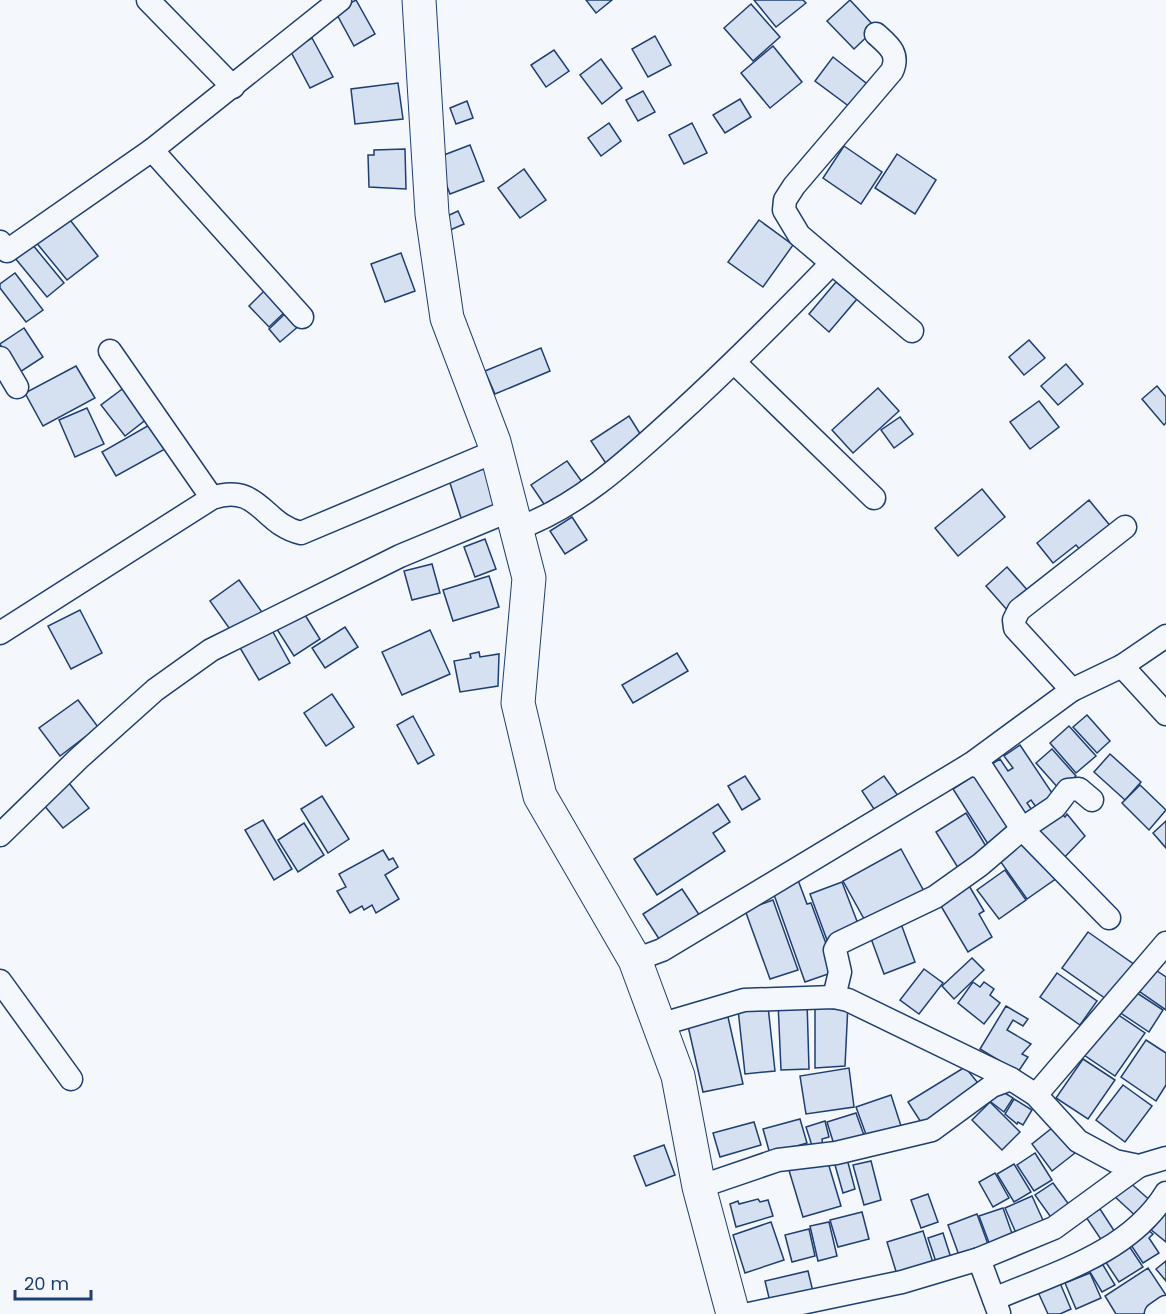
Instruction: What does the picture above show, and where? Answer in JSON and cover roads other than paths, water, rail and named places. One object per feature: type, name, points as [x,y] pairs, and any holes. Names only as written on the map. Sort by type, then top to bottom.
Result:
[{"type":"street","points":[[148,0],[233,87]]},
{"type":"street","points":[[2,250],[152,150],[340,0]]},
{"type":"street","points":[[419,0],[432,214],[447,318],[496,452],[529,578],[518,703],[540,796],[635,960],[659,1024],[678,1076],[699,1187],[734,1314]]},
{"type":"street","points":[[876,34],[892,49],[896,57],[892,71],[794,186],[785,200],[783,210],[799,235],[912,331]]},
{"type":"street","points":[[152,150],[302,317]]},
{"type":"street","points":[[0,835],[78,759],[155,690],[211,650],[400,556],[514,520],[543,519],[622,465],[735,363],[832,263]]},
{"type":"street","points":[[111,351],[212,498]]},
{"type":"street","points":[[0,358],[17,387]]},
{"type":"street","points":[[735,363],[874,498]]},
{"type":"street","points":[[0,633],[212,498],[227,493],[243,495],[256,502],[289,530],[301,533],[496,452]]},
{"type":"street","points":[[1072,690],[1015,628],[1014,620],[1019,610],[1125,526]]},
{"type":"street","points":[[635,960],[662,950],[971,764],[1072,690],[1122,666],[1166,636]]},
{"type":"street","points":[[1122,666],[1166,714]]},
{"type":"street","points":[[971,764],[982,768],[1022,829],[1109,918]]},
{"type":"street","points":[[834,998],[840,972],[835,950],[839,943],[935,897],[980,865],[1022,829],[1055,807],[1068,790],[1079,789],[1092,800]]},
{"type":"street","points":[[1036,1095],[1166,943]]},
{"type":"street","points":[[0,981],[71,1079]]},
{"type":"street","points":[[659,1024],[744,1000],[834,998],[869,1010],[1011,1079],[1036,1095],[1078,1141],[1115,1161],[1154,1162]]},
{"type":"street","points":[[699,1187],[778,1160],[836,1153],[932,1130],[992,1086],[1011,1079]]},
{"type":"street","points":[[1154,1162],[1166,1186]]},
{"type":"street","points":[[749,1314],[902,1281],[979,1259],[1054,1228],[1154,1162]]},
{"type":"street","points":[[979,1259],[997,1307],[1107,1251],[1140,1222],[1166,1192]]},
{"type":"street","points":[[1156,1314],[1166,1308]]}]
